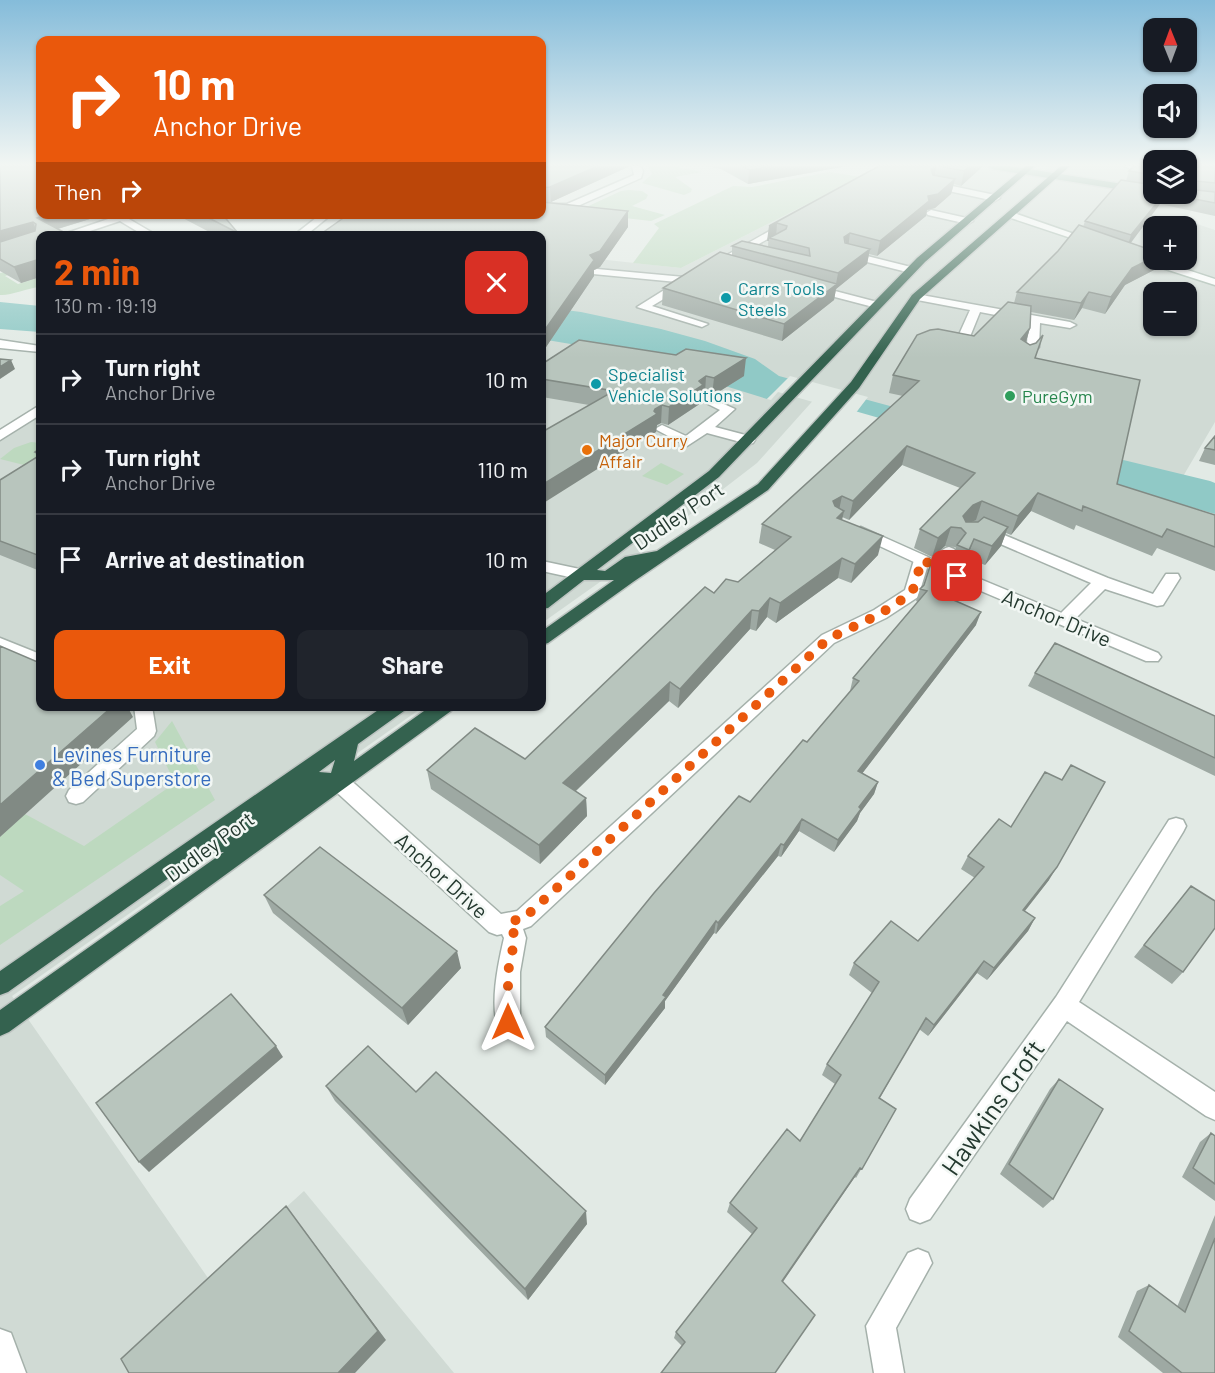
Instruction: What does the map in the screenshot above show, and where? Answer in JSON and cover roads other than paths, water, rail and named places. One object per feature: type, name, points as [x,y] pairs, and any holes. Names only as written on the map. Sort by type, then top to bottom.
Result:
[{"type":"highway","points":[[877,305],[911,270],[957,230]]},
{"type":"highway","points":[[916,297],[994,230]]},
{"type":"highway","name":"Dudley Port","points":[[546,636],[664,553],[763,488],[829,417],[855,385],[916,297]]},
{"type":"highway","name":"Dudley Port","points":[[546,601],[714,474],[877,305]]},
{"type":"highway","points":[[583,575],[608,576],[631,560],[664,553]]},
{"type":"highway","points":[[583,575],[590,588],[588,606]]},
{"type":"highway","name":"Dudley Port","points":[[0,984],[391,711]]},
{"type":"highway","name":"Dudley Port","points":[[0,1024],[439,711]]},
{"type":"highway","points":[[197,845],[226,843],[320,779],[339,782],[349,741]]},
{"type":"street","points":[[725,259],[780,230]]},
{"type":"street","points":[[1056,230],[1109,248]]},
{"type":"street","points":[[739,251],[751,255],[778,242]]},
{"type":"street","points":[[1120,251],[1215,282]]},
{"type":"street","points":[[847,254],[911,270]]},
{"type":"street","points":[[702,324],[643,307],[691,282],[706,270]]},
{"type":"street","points":[[597,272],[691,282]]},
{"type":"street","points":[[805,287],[877,305]]},
{"type":"street","points":[[916,297],[1071,325]]},
{"type":"street","points":[[963,339],[976,309]]},
{"type":"street","points":[[1024,356],[1033,347],[1034,319]]},
{"type":"street","points":[[0,344],[36,348]]},
{"type":"street","points":[[662,429],[687,442],[729,409],[706,400]]},
{"type":"street","points":[[0,436],[36,412]]},
{"type":"street","points":[[18,424],[36,428]]},
{"type":"street","points":[[705,428],[748,440]]},
{"type":"street","points":[[849,526],[929,564],[949,552]]},
{"type":"street","points":[[966,536],[975,527],[1102,582],[1157,601],[1172,578]]},
{"type":"street","name":"Anchor Drive","points":[[339,782],[497,925],[523,919],[828,639],[880,614],[912,593],[929,564],[1152,657]]},
{"type":"street","points":[[546,567],[583,575]]},
{"type":"street","points":[[1064,620],[1102,582]]},
{"type":"street","points":[[0,644],[14,658],[36,661]]},
{"type":"street","points":[[76,796],[147,731],[144,711]]},
{"type":"street","name":"Hawkins Croft","points":[[920,1209],[1064,1005],[1176,826]]},
{"type":"street","points":[[508,1022],[508,972],[515,938],[510,921]]},
{"type":"street","points":[[1064,1005],[1215,1107]]},
{"type":"street","points":[[889,1373],[881,1326],[918,1263]]},
{"type":"street","points":[[0,1344],[11,1373]]},
{"type":"water","points":[[0,302],[36,306],[36,332],[0,329]]},
{"type":"water","points":[[546,308],[581,312],[661,329],[705,341],[755,359],[779,376],[890,406],[937,415],[1210,481],[1215,483],[1215,514],[778,389],[767,399],[612,351],[547,340]]},
{"type":"place","name":"Carrs Tools Steels","points":[[726,298]]},
{"type":"place","name":"Specialist Vehicle Solutions","points":[[596,384]]},
{"type":"place","name":"PureGym","points":[[1010,396]]},
{"type":"place","name":"Major Curry Affair","points":[[587,450]]},
{"type":"place","name":"Levines Furniture & Bed Superstore","points":[[40,765]]}]
